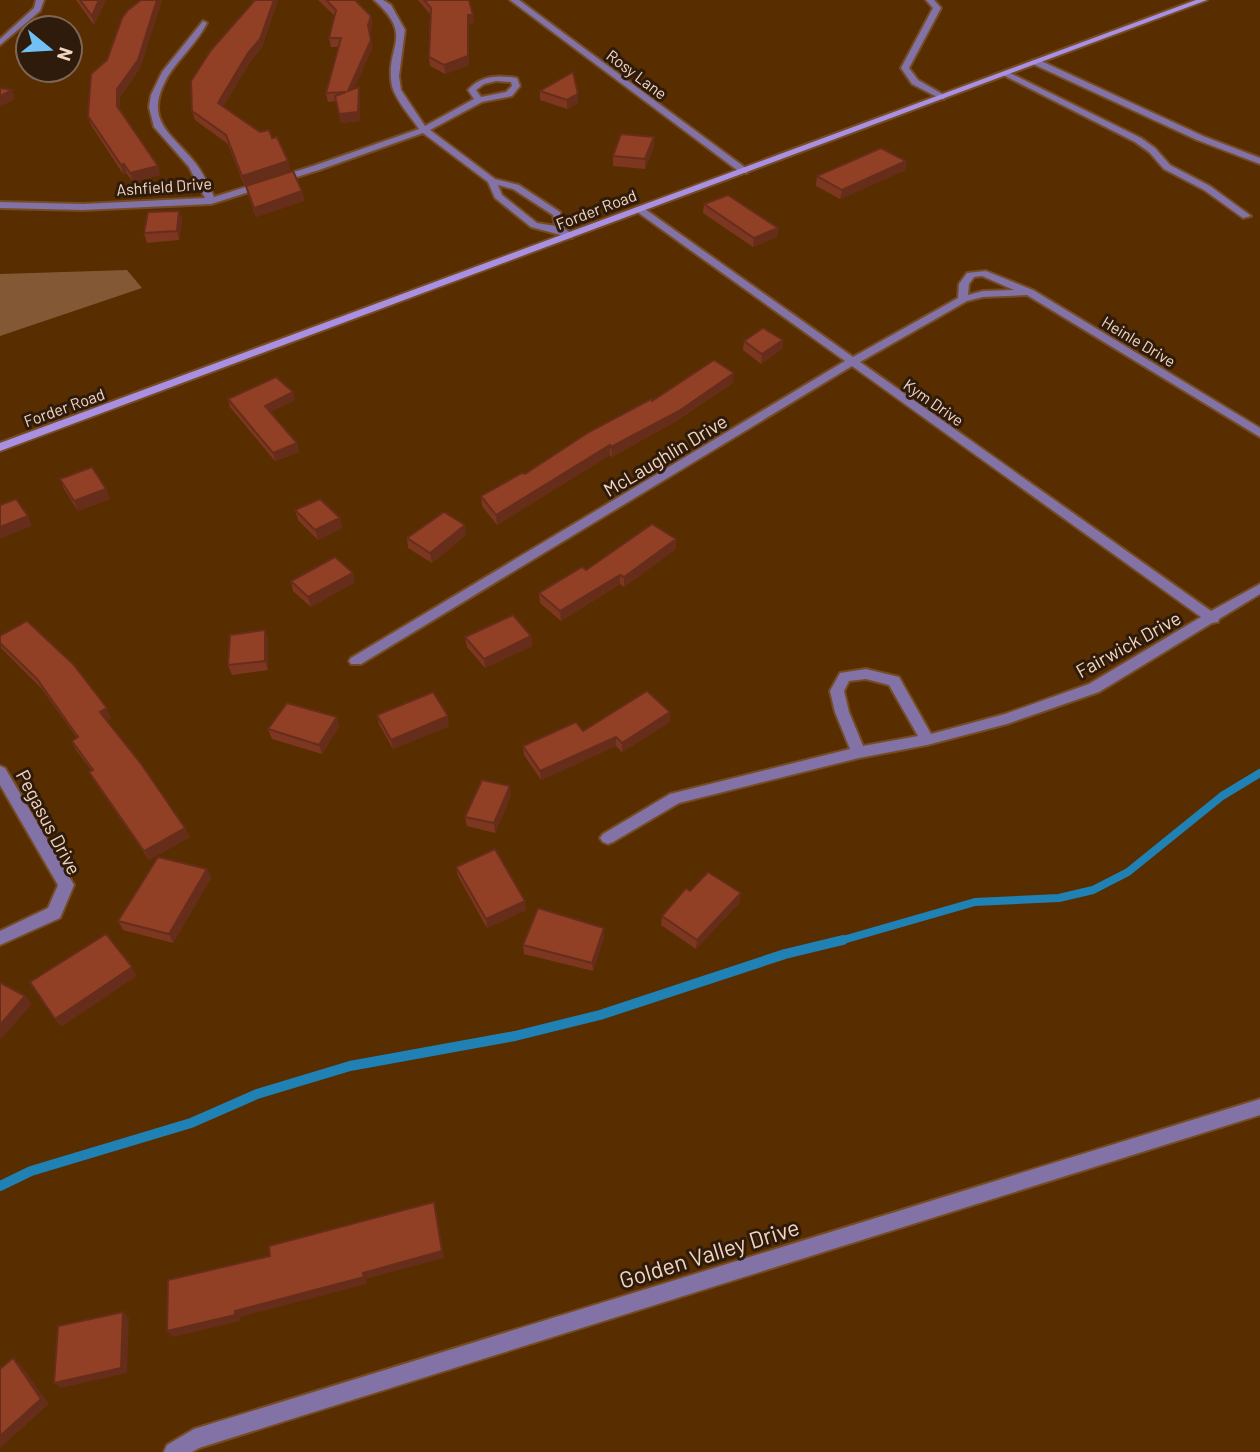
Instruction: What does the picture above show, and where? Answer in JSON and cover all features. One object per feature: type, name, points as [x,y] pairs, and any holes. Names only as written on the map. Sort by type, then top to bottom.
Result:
[{"type":"main road","name":"Forder Road","points":[[0,447],[565,233],[744,171],[1203,0]]},
{"type":"street","points":[[0,43],[37,9],[40,0]]},
{"type":"street","points":[[378,0],[388,7],[401,30],[395,76],[397,90],[424,130],[492,181],[516,187],[557,214],[565,233]]},
{"type":"street","name":"Rosy Lane","points":[[514,0],[744,171]]},
{"type":"street","points":[[930,0],[937,8],[905,68],[918,84],[941,97]]},
{"type":"street","points":[[203,23],[196,40],[163,76],[154,96],[153,116],[161,135],[192,164],[211,201]]},
{"type":"street","points":[[1035,62],[1200,138],[1260,161]]},
{"type":"street","points":[[1006,73],[1138,140],[1152,150],[1167,167],[1208,188],[1246,216]]},
{"type":"street","name":"Ashfield Drive","points":[[0,205],[83,206],[211,201],[316,169],[424,130],[480,100],[509,94],[516,86],[514,80],[491,78],[479,83],[472,90],[480,100]]},
{"type":"street","points":[[492,181],[498,196],[534,225],[565,233]]},
{"type":"street","name":"Kym Drive","points":[[639,209],[1213,618]]},
{"type":"street","name":"Heinle Drive","points":[[963,299],[964,284],[971,275],[983,273],[1029,292],[1260,433]]},
{"type":"street","name":"McLaughlin Drive","points":[[356,661],[852,362],[963,299],[997,293],[1029,292]]},
{"type":"street","name":"Fairwick Drive","points":[[608,838],[676,798],[859,752],[927,740],[1007,719],[1094,688],[1260,589]]},
{"type":"street","points":[[859,752],[842,712],[837,691],[845,677],[866,674],[894,681],[927,740]]},
{"type":"street","name":"Pegasus Drive","points":[[0,772],[66,885],[54,913],[0,939]]},
{"type":"street","name":"Golden Valley Drive","points":[[174,1452],[194,1439],[404,1372],[1260,1107]]},
{"type":"shaded area","points":[[127,270],[142,288],[0,336],[0,274]]},
{"type":"building","points":[[80,0],[99,0],[92,16]]},
{"type":"building","points":[[141,0],[157,0],[138,60],[117,89],[117,106],[158,166],[130,173],[124,164],[121,165],[88,116],[91,74],[107,60],[122,18]]},
{"type":"building","points":[[255,0],[274,0],[260,39],[248,53],[218,103],[260,132],[269,130],[272,138],[277,137],[288,161],[242,176],[226,135],[192,111],[191,81],[211,50]]},
{"type":"building","points":[[326,0],[355,0],[371,16],[368,25],[371,40],[348,91],[359,87],[358,112],[339,114],[335,96],[346,92],[326,93],[341,38],[329,38],[336,10]]},
{"type":"building","points":[[424,0],[469,0],[473,15],[468,15],[468,56],[444,65],[429,57],[431,8]]},
{"type":"building","points":[[573,72],[578,94],[567,100],[540,91]]},
{"type":"building","points":[[0,88],[12,90],[0,96]]},
{"type":"building","points":[[621,134],[654,137],[645,159],[613,156]]},
{"type":"building","points":[[881,148],[906,161],[842,190],[817,176]]},
{"type":"building","points":[[293,171],[302,191],[254,208],[246,186]]},
{"type":"building","points":[[728,195],[778,228],[754,238],[704,204]]},
{"type":"building","points":[[179,211],[177,231],[144,233],[148,212]]},
{"type":"building","points":[[763,328],[783,340],[762,354],[744,341]]},
{"type":"building","points":[[714,360],[734,373],[679,411],[611,447],[610,445],[496,515],[481,496],[522,473],[525,474],[589,432],[651,399],[652,401]]},
{"type":"building","points":[[276,377],[293,392],[265,406],[297,443],[273,453],[228,399]]},
{"type":"building","points":[[92,467],[106,489],[74,501],[60,479]]},
{"type":"building","points":[[16,499],[28,516],[0,527],[0,505]]},
{"type":"building","points":[[320,499],[340,518],[315,530],[295,510]]},
{"type":"building","points":[[444,512],[465,525],[430,553],[407,538]]},
{"type":"building","points":[[652,524],[676,539],[624,577],[620,575],[560,611],[539,593],[582,567],[586,570]]},
{"type":"building","points":[[335,557],[353,573],[308,597],[291,581]]},
{"type":"building","points":[[513,615],[531,636],[484,659],[465,637]]},
{"type":"building","points":[[27,621],[73,664],[107,708],[100,712],[142,765],[185,828],[144,851],[89,772],[93,770],[72,741],[78,737],[37,679],[0,643],[0,636]]},
{"type":"building","points":[[265,630],[265,661],[228,665],[230,635]]},
{"type":"building","points":[[647,691],[670,712],[622,743],[616,737],[540,771],[523,746],[576,722],[583,731]]},
{"type":"building","points":[[433,692],[448,716],[391,740],[377,715]]},
{"type":"building","points":[[287,703],[337,717],[319,745],[268,729]]},
{"type":"building","points":[[482,780],[510,786],[494,823],[465,817]]},
{"type":"building","points":[[495,849],[525,901],[486,919],[456,867]]},
{"type":"building","points":[[158,857],[207,869],[169,934],[118,921]]},
{"type":"building","points":[[708,872],[741,893],[697,940],[662,916],[686,888],[690,891]]},
{"type":"building","points":[[538,908],[604,928],[592,963],[523,945]]},
{"type":"building","points":[[106,934],[132,967],[55,1019],[30,982]]},
{"type":"building","points":[[0,984],[25,996],[0,1025]]},
{"type":"building","points":[[434,1202],[442,1251],[363,1273],[364,1277],[235,1311],[235,1315],[167,1331],[168,1280],[270,1256],[269,1246]]},
{"type":"building","points":[[123,1312],[121,1368],[54,1383],[58,1326]]},
{"type":"building","points":[[13,1358],[41,1399],[0,1436],[0,1369]]},
{"type":"waterway","points":[[843,940],[975,902],[1059,898],[1093,890],[1128,872],[1222,796],[1260,773]]},
{"type":"waterway","points":[[0,1186],[31,1171],[191,1123],[257,1094],[350,1066],[515,1036],[600,1015],[785,954],[843,940]]},
{"type":"waterway","points":[[836,942],[843,940]]}]
